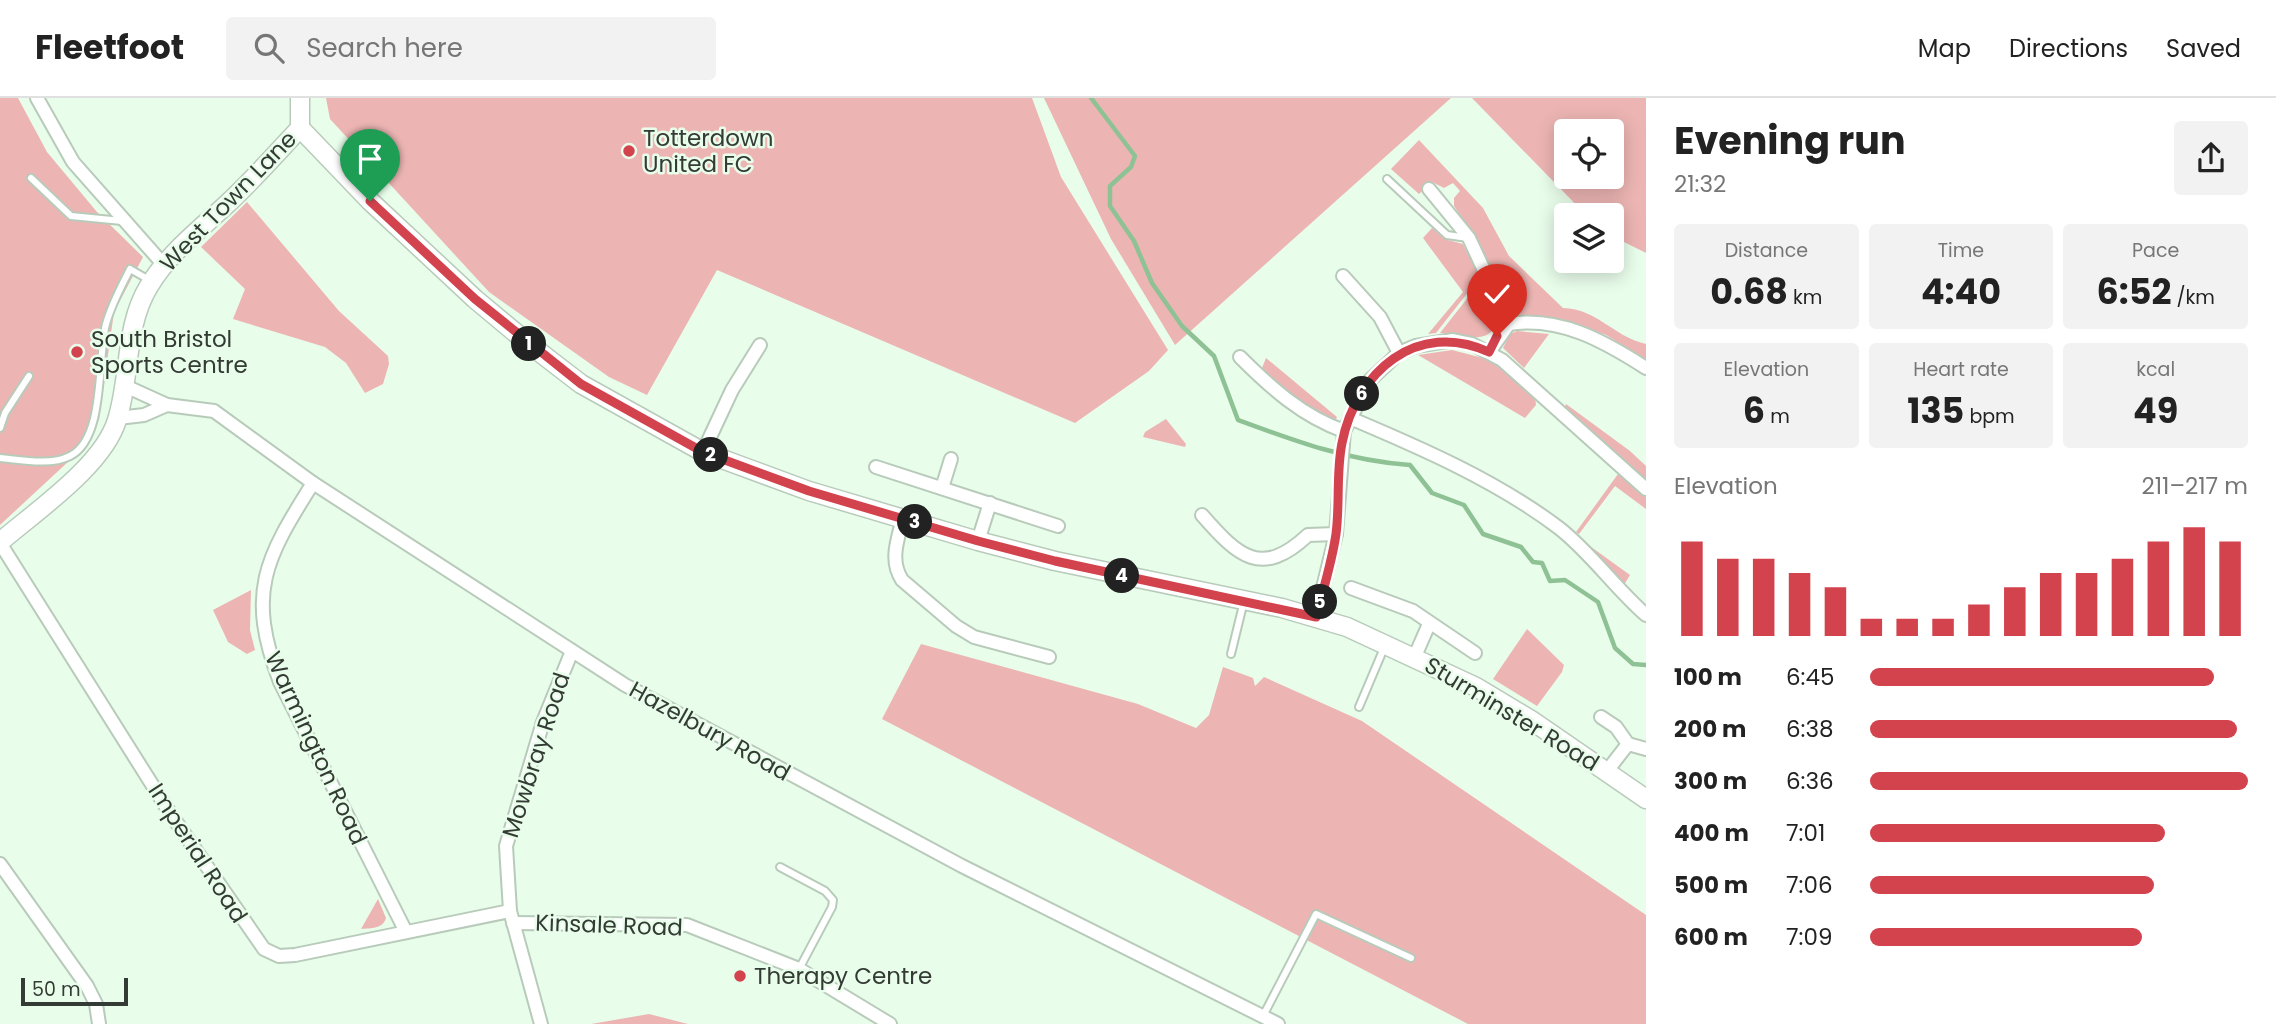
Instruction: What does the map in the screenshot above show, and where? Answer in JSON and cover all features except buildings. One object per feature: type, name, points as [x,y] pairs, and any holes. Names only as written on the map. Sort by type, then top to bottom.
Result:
[{"type":"street","points":[[37,98],[73,162],[163,264]]},
{"type":"street","name":"West Town Lane","points":[[0,543],[90,462],[111,435],[118,418],[131,331],[152,281],[163,264],[237,194],[300,128],[300,98]]},
{"type":"street","name":"Sturminster Road","points":[[300,128],[370,201],[475,299],[529,344],[581,384],[703,452],[796,487],[978,541],[1055,561],[1316,617],[1387,643],[1486,693],[1646,799]]},
{"type":"street","points":[[1429,189],[1469,239],[1509,324]]},
{"type":"street","points":[[1343,276],[1380,317],[1399,353]]},
{"type":"street","points":[[1509,324],[1542,323],[1581,331],[1646,368]]},
{"type":"street","points":[[1489,352],[1509,324]]},
{"type":"street","points":[[1316,617],[1336,534],[1344,431],[1370,380],[1399,353],[1433,342],[1453,340],[1489,352],[1502,360],[1646,489]]},
{"type":"street","points":[[703,452],[732,390],[760,345]]},
{"type":"street","points":[[1240,357],[1274,390],[1309,416],[1344,431]]},
{"type":"street","name":"Hazelbury Road","points":[[123,385],[167,405],[214,411],[313,483],[572,651],[681,717],[912,840],[1278,1024]]},
{"type":"street","name":"Hazelbury Road","points":[[118,418],[144,415],[167,405]]},
{"type":"street","points":[[1350,418],[1402,440],[1522,502],[1561,529],[1620,593],[1646,615]]},
{"type":"street","points":[[942,488],[951,459]]},
{"type":"street","points":[[876,467],[1058,526]]},
{"type":"street","name":"Warmington Road","points":[[313,483],[286,526],[266,572],[260,608],[267,648],[280,682],[406,932]]},
{"type":"street","points":[[978,541],[990,503]]},
{"type":"street","points":[[1202,516],[1237,552],[1264,559],[1280,557],[1293,550],[1308,535],[1336,534]]},
{"type":"street","points":[[903,518],[895,551],[895,570],[902,580],[956,626],[974,637],[1049,657]]},
{"type":"street","name":"Imperial Road","points":[[0,543],[170,813],[264,949],[279,956],[295,955],[406,932],[511,917]]},
{"type":"street","points":[[1351,588],[1413,611],[1475,653]]},
{"type":"street","points":[[1415,656],[1429,624]]},
{"type":"street","name":"Mowbray Road","points":[[541,1024],[511,917],[506,846],[543,722],[572,651]]},
{"type":"street","points":[[1601,717],[1616,727],[1628,744],[1646,749]]},
{"type":"street","points":[[1607,771],[1628,744]]},
{"type":"street","points":[[0,864],[87,986],[96,1004],[99,1024]]},
{"type":"street","name":"Kinsale Road","points":[[511,917],[687,925],[799,969],[890,1024]]},
{"type":"lane","points":[[31,178],[71,216],[125,221]]},
{"type":"lane","points":[[1387,179],[1447,235],[1469,239]]},
{"type":"lane","points":[[0,458],[57,460],[71,456],[78,449],[95,417],[105,327],[110,309],[130,269],[152,281]]},
{"type":"lane","points":[[0,428],[5,413],[29,376]]},
{"type":"lane","points":[[1231,654],[1244,601]]},
{"type":"lane","points":[[1359,707],[1387,643]]},
{"type":"lane","points":[[780,867],[825,891],[833,900],[832,907],[799,969]]},
{"type":"lane","points":[[1263,1016],[1316,914],[1411,958]]},
{"type":"shaded area","name":"South Bristol Sports Centre","points":[[0,98],[18,98],[47,152],[97,212],[143,257],[114,312],[99,420],[83,448],[0,525]]},
{"type":"shaded area","points":[[326,98],[1032,98],[1061,177],[1168,350],[1149,371],[1075,423],[717,270],[647,395],[609,377],[489,292],[330,119]]},
{"type":"shaded area","points":[[1044,98],[1451,98],[1175,345],[1111,239]]},
{"type":"shaded area","points":[[1472,98],[1646,98],[1646,253],[1624,242],[1624,203],[1574,203],[1561,189],[1624,189],[1624,119],[1554,119],[1554,182]]},
{"type":"shaded area","points":[[1419,140],[1483,208],[1509,256],[1563,308],[1586,313],[1624,335],[1646,344],[1646,359],[1606,335],[1574,323],[1513,315],[1475,238],[1454,206],[1454,198],[1460,191],[1453,183],[1444,188],[1432,182],[1419,194],[1391,169]]},
{"type":"shaded area","points":[[247,202],[339,311],[388,356],[389,364],[383,384],[365,393],[346,363],[325,347],[233,319],[245,289],[201,247]]},
{"type":"shaded area","points":[[1432,228],[1448,240],[1463,244],[1480,277],[1436,333],[1428,334],[1463,292],[1423,238]]},
{"type":"shaded area","points":[[1481,281],[1497,316],[1490,333],[1467,337],[1440,333]]},
{"type":"shaded area","points":[[1517,331],[1549,334],[1524,368],[1503,348],[1510,334]]},
{"type":"shaded area","points":[[1452,350],[1483,358],[1486,355],[1535,397],[1536,405],[1525,418],[1418,355]]},
{"type":"shaded area","points":[[1266,358],[1337,417],[1334,423],[1265,376],[1262,368]]},
{"type":"shaded area","points":[[1566,404],[1646,466],[1646,480],[1565,407]]},
{"type":"shaded area","points":[[1166,419],[1186,444],[1185,447],[1143,437],[1145,432]]},
{"type":"shaded area","points":[[1618,474],[1646,497],[1646,509],[1615,486],[1579,534],[1576,532]]},
{"type":"shaded area","points":[[1587,544],[1630,575],[1624,585]]},
{"type":"shaded area","points":[[251,590],[250,630],[255,650],[247,654],[228,642],[213,610]]},
{"type":"shaded area","points":[[1527,629],[1564,665],[1562,672],[1537,706],[1493,679]]},
{"type":"shaded area","points":[[921,644],[1138,704],[1196,728],[1209,715],[1223,667],[1253,678],[1255,686],[1264,677],[1362,721],[1646,915],[1646,1024],[1468,1024],[882,719]]},
{"type":"shaded area","points":[[378,899],[386,918],[384,922],[376,927],[361,929]]},
{"type":"shaded area","points":[[649,1014],[688,1024],[591,1024]]},
{"type":"waterway","points":[[1091,98],[1135,156],[1131,167],[1110,186],[1110,206],[1134,241],[1152,283],[1182,326],[1214,356],[1238,420],[1344,455],[1410,465],[1432,493],[1464,505],[1483,534],[1521,547],[1533,562],[1542,563],[1550,581],[1565,580],[1598,602],[1615,648],[1633,664],[1646,665]]},
{"type":"place","name":"Totterdown United FC","points":[[629,151]]},
{"type":"place","name":"South Bristol Sports Centre","points":[[77,352]]},
{"type":"place","name":"Therapy Centre","points":[[740,976]]},
{"type":"route","points":[[370,201],[475,299],[581,384],[634,416],[703,452],[809,491],[978,541],[1055,561],[1316,617],[1336,534],[1344,431],[1370,380],[1384,364],[1399,353],[1416,346],[1453,340],[1472,344],[1489,352],[1497,336]]}]
